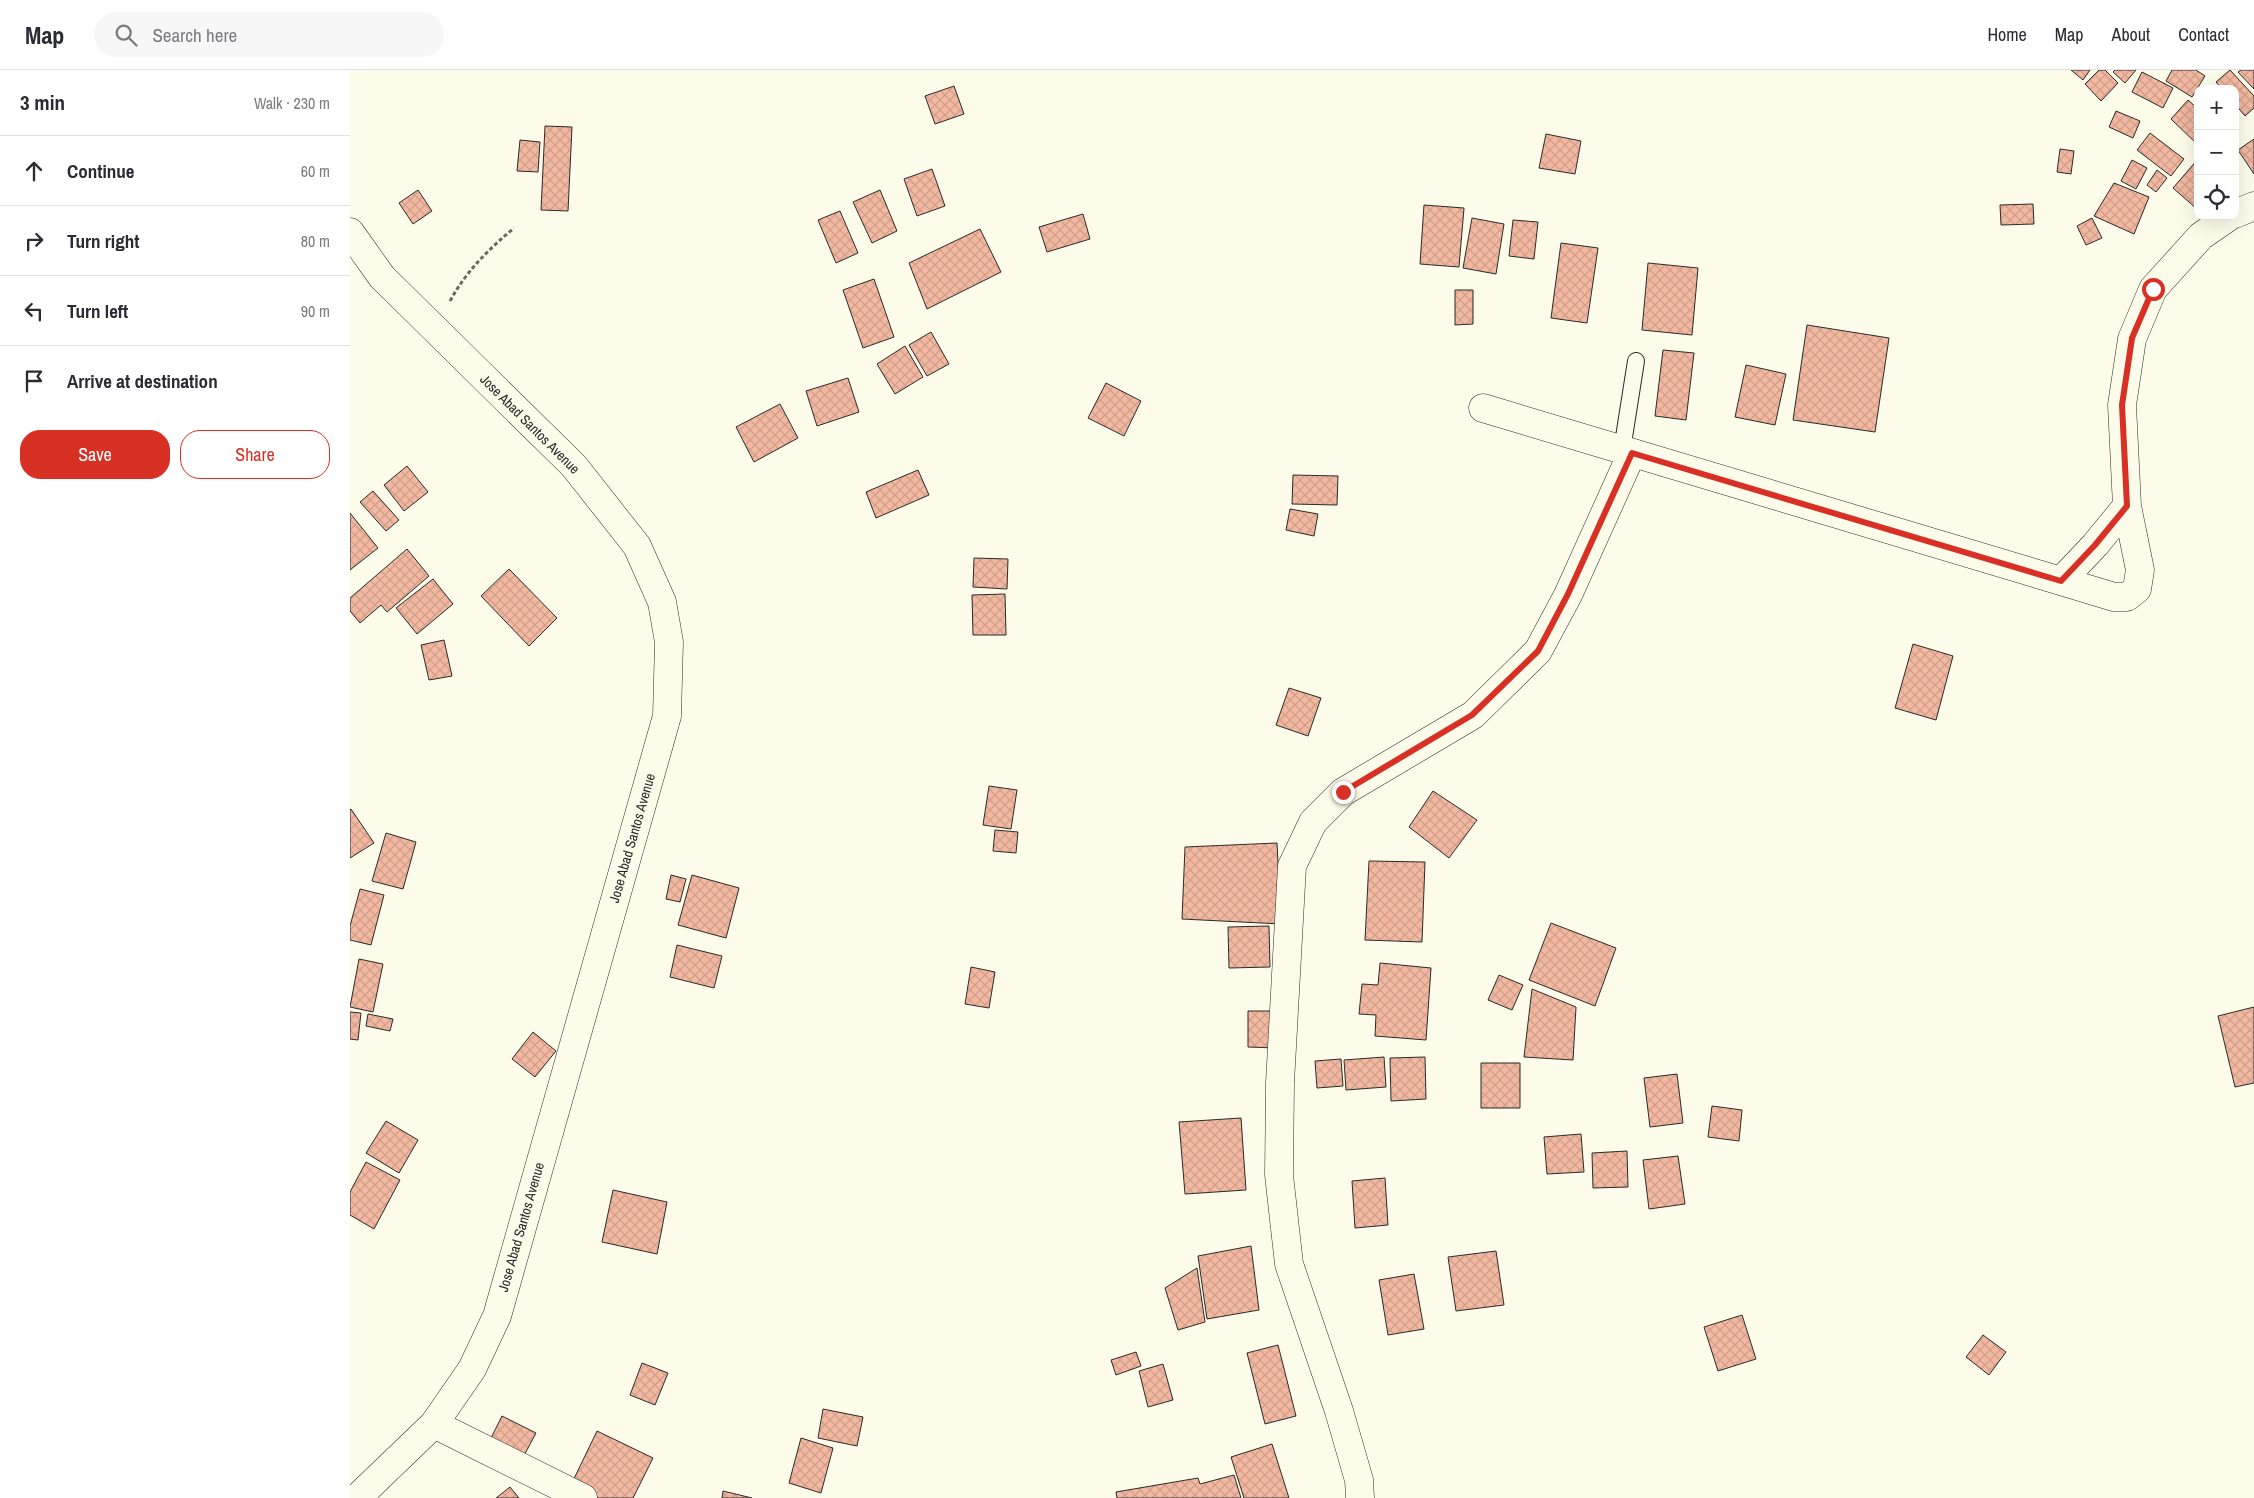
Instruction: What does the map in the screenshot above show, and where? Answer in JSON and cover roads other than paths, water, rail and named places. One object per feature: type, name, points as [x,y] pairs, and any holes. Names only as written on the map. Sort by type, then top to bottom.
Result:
[{"type":"main road","points":[[2239,212],[2254,206]]},
{"type":"main road","points":[[1483,408],[2061,581],[2114,596],[2127,597],[2137,589],[2140,570],[2127,506],[2122,405],[2132,338],[2153,289],[2201,236],[2224,220]]},
{"type":"main road","name":"Jose Abad Santos Avenue","points":[[350,232],[382,276],[574,466],[637,546],[662,602],[669,642],[667,716],[496,1316],[472,1369],[434,1424],[357,1498]]},
{"type":"main road","points":[[1360,1498],[1359,1480],[1339,1411],[1288,1264],[1280,1175],[1280,1083],[1292,866],[1312,822],[1343,792],[1472,715],[1538,651],[1568,594],[1627,451]]},
{"type":"main road","points":[[2061,581],[2095,545],[2127,506]]},
{"type":"main road","points":[[434,1424],[584,1498]]},
{"type":"lane","points":[[1627,451],[1636,361]]}]
